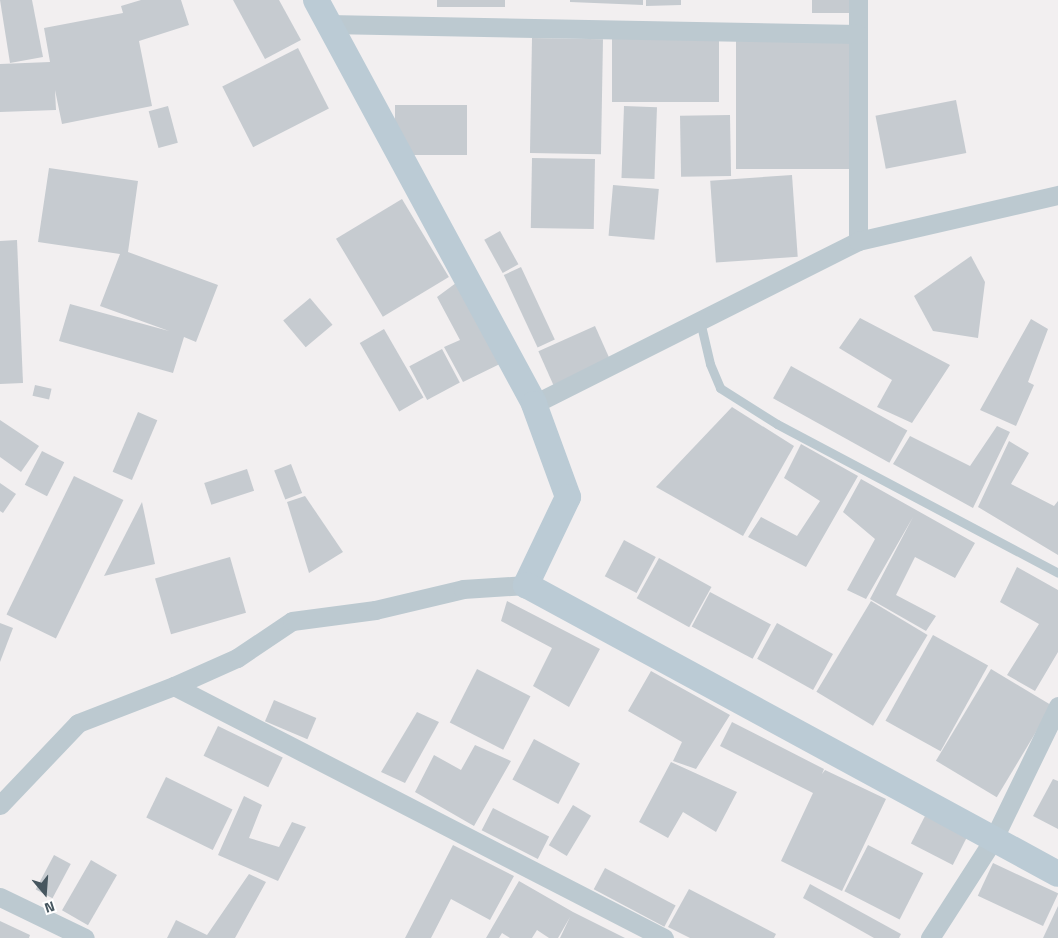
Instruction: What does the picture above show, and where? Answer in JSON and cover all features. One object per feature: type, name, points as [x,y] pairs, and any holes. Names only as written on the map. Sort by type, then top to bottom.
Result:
[{"type":"street","points":[[316,0],[534,404],[568,497],[526,585]]},
{"type":"street","points":[[858,0],[858,242]]},
{"type":"street","points":[[328,24],[858,34]]},
{"type":"street","points":[[534,404],[858,242],[1058,195]]},
{"type":"street","points":[[0,805],[78,723],[174,686],[237,658],[292,621],[375,610],[463,589],[526,585],[992,840],[1058,874]]},
{"type":"street","points":[[174,686],[664,938]]},
{"type":"street","points":[[930,938],[992,840],[1058,706]]},
{"type":"street","points":[[0,898],[85,938]]},
{"type":"lane","points":[[700,321],[710,364],[720,388],[778,424],[1058,573]]},
{"type":"building","points":[[0,0],[32,0],[43,57],[10,63]]},
{"type":"building","points":[[141,0],[181,0],[189,25],[139,41],[152,106],[62,124],[55,90],[56,110],[0,112],[0,64],[50,62],[44,28],[123,13],[121,6]]},
{"type":"building","points":[[233,0],[279,0],[301,40],[265,59]]},
{"type":"building","points":[[437,0],[505,0],[505,7],[437,7]]},
{"type":"building","points":[[570,0],[643,0],[643,5],[570,2]]},
{"type":"building","points":[[646,0],[681,0],[681,5],[646,6]]},
{"type":"building","points":[[812,0],[853,0],[853,13],[812,13]]},
{"type":"building","points":[[612,35],[719,35],[719,102],[612,102]]},
{"type":"building","points":[[532,38],[603,39],[601,154],[530,153]]},
{"type":"building","points":[[736,39],[854,39],[854,169],[736,169]]},
{"type":"building","points":[[298,48],[329,109],[253,147],[222,87]]},
{"type":"building","points":[[956,100],[966,153],[886,169],[876,116]]},
{"type":"building","points":[[395,105],[467,105],[467,155],[395,155]]},
{"type":"building","points":[[168,106],[178,143],[159,148],[149,111]]},
{"type":"building","points":[[624,106],[657,107],[654,179],[621,178]]},
{"type":"building","points":[[730,115],[731,176],[681,177],[680,116]]},
{"type":"building","points":[[532,158],[595,159],[594,229],[531,228]]},
{"type":"building","points":[[49,168],[138,181],[128,252],[218,285],[196,342],[184,337],[173,373],[59,341],[70,304],[169,331],[100,306],[120,254],[38,242]]},
{"type":"building","points":[[792,175],[798,257],[716,263],[710,181]]},
{"type":"building","points":[[613,185],[659,189],[654,240],[609,236]]},
{"type":"building","points":[[402,199],[449,277],[383,317],[336,239]]},
{"type":"building","points":[[500,231],[518,264],[503,273],[484,240]]},
{"type":"building","points":[[17,240],[23,383],[0,384],[0,241]]},
{"type":"building","points":[[971,256],[985,282],[978,338],[933,331],[914,296]]},
{"type":"building","points":[[521,267],[555,340],[538,348],[504,275]]},
{"type":"building","points":[[456,283],[506,361],[463,382],[444,347],[460,340],[437,297]]},
{"type":"building","points":[[310,298],[332,325],[306,347],[283,320]]},
{"type":"building","points":[[860,318],[950,365],[912,423],[877,407],[892,380],[839,348]]},
{"type":"building","points":[[1031,319],[1048,329],[1028,382],[1034,385],[1016,426],[980,410]]},
{"type":"building","points":[[595,326],[610,360],[553,385],[538,351]]},
{"type":"building","points":[[384,329],[424,397],[399,411],[360,343]]},
{"type":"building","points":[[442,349],[460,383],[427,400],[409,366]]},
{"type":"building","points":[[791,366],[907,430],[889,463],[773,398]]},
{"type":"building","points":[[35,385],[52,389],[49,400],[33,396]]},
{"type":"building","points":[[732,407],[794,446],[743,536],[656,487]]},
{"type":"building","points":[[138,412],[157,420],[132,480],[113,472]]},
{"type":"building","points":[[0,420],[39,446],[21,472],[0,457]]},
{"type":"building","points":[[997,426],[1010,432],[973,508],[893,464],[910,436],[970,466]]},
{"type":"building","points":[[1009,441],[1029,453],[1011,484],[1054,506],[1058,501],[1058,555],[978,507]]},
{"type":"building","points":[[801,444],[858,476],[806,567],[748,537],[761,517],[797,536],[820,501],[784,478]]},
{"type":"building","points":[[42,451],[64,462],[47,496],[25,485]]},
{"type":"building","points":[[291,464],[302,493],[285,499],[274,470]]},
{"type":"building","points":[[247,469],[254,491],[211,505],[204,483]]},
{"type":"building","points":[[74,476],[123,500],[56,639],[6,614]]},
{"type":"building","points":[[861,479],[975,543],[955,578],[915,557],[896,595],[936,616],[926,631],[870,599],[913,517],[866,599],[847,590],[875,539],[843,512]]},
{"type":"building","points":[[0,483],[16,494],[3,513],[0,511]]},
{"type":"building","points":[[305,496],[343,552],[309,573],[287,502]]},
{"type":"building","points":[[142,502],[155,564],[104,576]]},
{"type":"building","points":[[624,540],[656,557],[637,593],[605,576]]},
{"type":"building","points":[[230,557],[246,613],[171,634],[155,578]]},
{"type":"building","points":[[659,558],[711,587],[689,627],[637,598]]},
{"type":"building","points":[[1017,567],[1058,590],[1058,652],[1035,691],[1007,675],[1039,624],[1000,602]]},
{"type":"building","points":[[710,592],[771,624],[753,659],[692,626]]},
{"type":"building","points":[[507,601],[600,649],[569,707],[533,686],[552,648],[501,621]]},
{"type":"building","points":[[871,601],[928,635],[873,726],[816,692]]},
{"type":"building","points":[[0,623],[13,628],[0,662]]},
{"type":"building","points":[[777,623],[833,654],[813,690],[757,659]]},
{"type":"building","points":[[933,635],[988,666],[941,751],[885,721]]},
{"type":"building","points":[[477,669],[530,696],[503,750],[450,722]]},
{"type":"building","points":[[991,669],[1052,706],[997,797],[936,761]]},
{"type":"building","points":[[651,671],[730,715],[696,769],[673,761],[682,742],[628,711]]},
{"type":"building","points":[[274,700],[316,718],[307,739],[265,721]]},
{"type":"building","points":[[417,712],[439,722],[405,783],[381,772]]},
{"type":"building","points":[[732,722],[824,769],[822,774],[825,770],[886,799],[842,891],[781,861],[813,793],[720,746]]},
{"type":"building","points":[[218,726],[283,758],[268,787],[204,756]]},
{"type":"building","points":[[534,739],[580,763],[558,804],[512,780]]},
{"type":"building","points":[[475,745],[511,761],[474,826],[415,792],[434,755],[461,770]]},
{"type":"building","points":[[671,762],[737,792],[716,832],[683,812],[668,838],[639,822]]},
{"type":"building","points":[[166,777],[233,809],[213,850],[146,817]]},
{"type":"building","points":[[1053,779],[1058,781],[1058,829],[1033,816]]},
{"type":"building","points":[[244,796],[262,805],[249,838],[279,847],[292,822],[306,827],[278,881],[218,855]]},
{"type":"building","points":[[573,805],[591,816],[567,856],[549,845]]},
{"type":"building","points":[[493,808],[549,837],[538,859],[482,830]]},
{"type":"building","points":[[925,816],[967,837],[953,865],[911,844]]},
{"type":"building","points":[[453,845],[514,876],[490,920],[451,899],[431,938],[405,938]]},
{"type":"building","points":[[868,845],[923,873],[900,919],[844,891]]},
{"type":"building","points":[[54,855],[71,864],[52,898],[36,889]]},
{"type":"building","points":[[91,860],[117,875],[88,925],[62,910]]},
{"type":"building","points":[[993,863],[1058,893],[1043,926],[978,896]]},
{"type":"building","points":[[605,868],[676,906],[664,927],[594,889]]},
{"type":"building","points":[[249,874],[266,882],[235,938],[167,938],[176,920],[207,935]]},
{"type":"building","points":[[519,881],[573,912],[625,938],[560,938],[570,917],[558,938],[549,938],[537,930],[532,938],[510,938],[502,933],[499,938],[486,938]]},
{"type":"building","points":[[810,884],[901,934],[899,938],[874,938],[803,898]]},
{"type":"building","points":[[689,889],[776,934],[774,938],[690,938],[668,927]]},
{"type":"building","points":[[1058,906],[1058,938],[1043,938]]},
{"type":"building","points":[[0,921],[30,935],[29,938],[0,938]]}]
